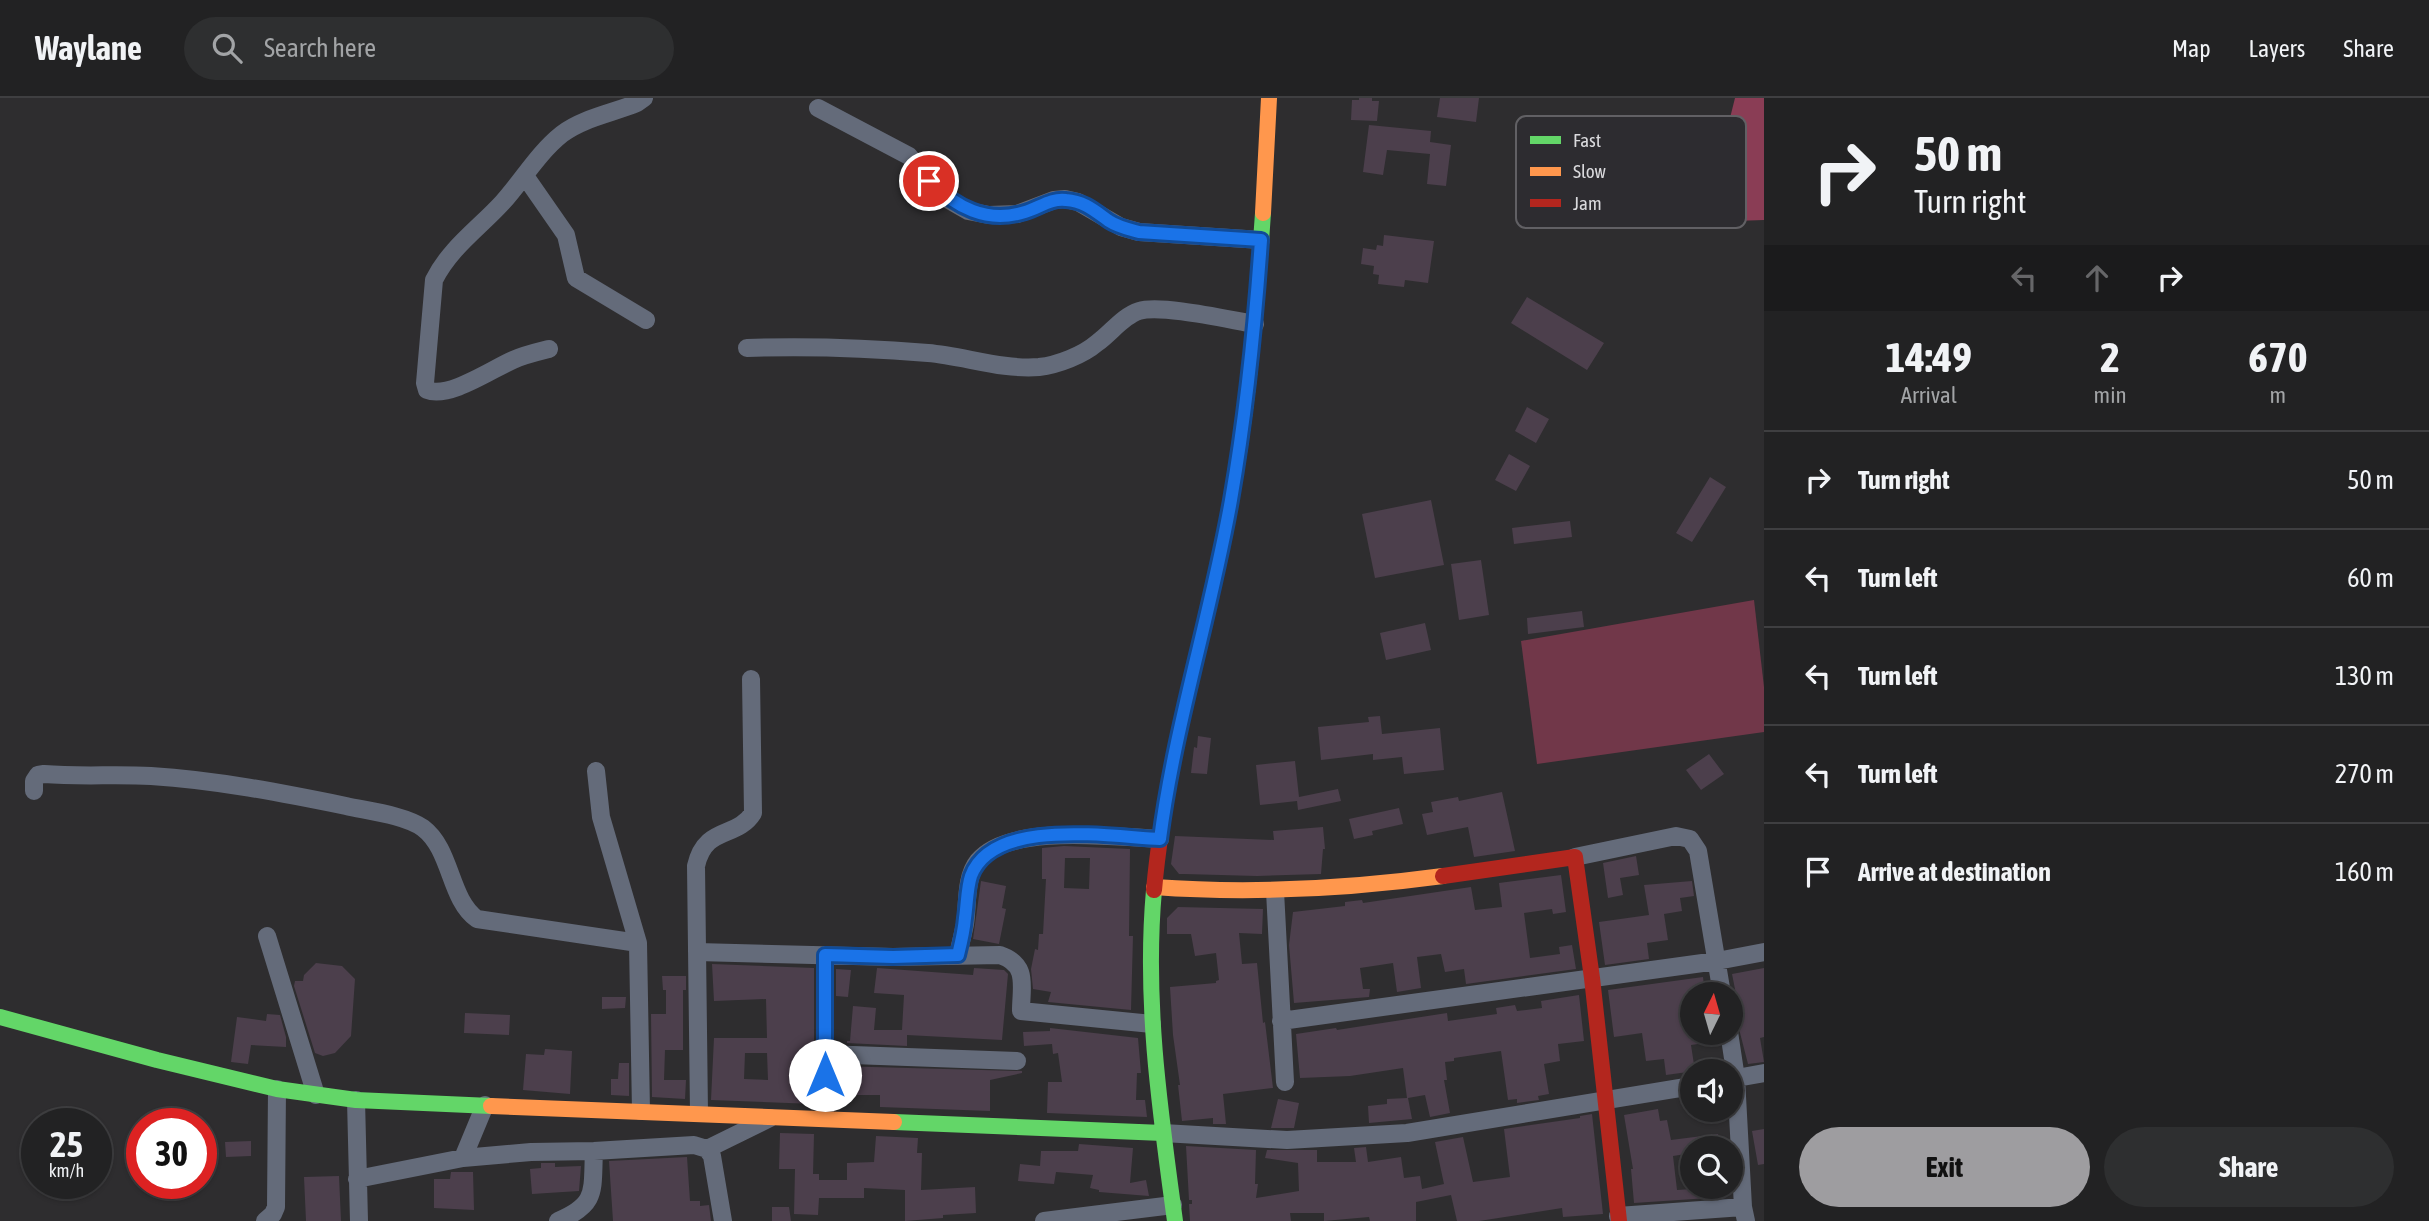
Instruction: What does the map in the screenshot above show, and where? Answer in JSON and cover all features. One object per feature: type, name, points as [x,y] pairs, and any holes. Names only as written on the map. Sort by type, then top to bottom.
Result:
[{"type":"street","points":[[549,349],[514,359],[455,388],[432,392],[425,387],[434,280],[441,266],[464,239],[494,212],[563,134],[580,124],[644,98]]},
{"type":"street","points":[[1044,1221],[1174,1213],[1152,1024],[1150,970],[1154,887],[1160,839],[1191,674],[1231,501],[1255,324],[1269,98]]},
{"type":"street","points":[[818,108],[909,156],[947,199],[968,211],[989,215],[1017,214],[1054,200],[1065,200],[1078,202],[1121,228],[1139,232],[1261,240]]},
{"type":"street","points":[[525,176],[566,235],[576,278],[646,320]]},
{"type":"street","points":[[747,348],[840,347],[930,353],[1025,367],[1042,367],[1087,350],[1130,315],[1142,310],[1192,314],[1255,324]]},
{"type":"street","points":[[699,1113],[695,866],[698,853],[708,841],[744,823],[753,813],[751,679]]},
{"type":"street","points":[[596,771],[601,817],[638,943],[641,1111]]},
{"type":"street","points":[[34,791],[34,781],[38,775],[44,774],[150,776],[227,784],[383,814],[414,824],[429,834],[444,858],[465,908],[477,919],[638,943]]},
{"type":"street","points":[[1154,887],[1275,891],[1411,880],[1575,858],[1676,836],[1690,839],[1698,851],[1721,982]]},
{"type":"street","points":[[958,955],[965,924],[970,878],[978,862],[990,851],[1007,842],[1028,837],[1160,839]]},
{"type":"street","points":[[1575,858],[1592,978],[1618,1218],[1744,1214],[1737,1122]]},
{"type":"street","points":[[1275,891],[1284,1082]]},
{"type":"street","points":[[267,936],[316,1095]]},
{"type":"street","points":[[697,952],[893,957],[1000,955],[1013,960],[1022,972],[1021,1011],[1152,1024]]},
{"type":"street","points":[[1281,1021],[1764,953]]},
{"type":"street","points":[[825,955],[825,1118]]},
{"type":"street","points":[[0,1017],[157,1060],[277,1089],[356,1100],[825,1118],[1287,1140],[1407,1133],[1680,1088]]},
{"type":"street","points":[[825,1054],[1017,1061]]},
{"type":"street","points":[[1743,1076],[1764,1073]]},
{"type":"street","points":[[265,1221],[276,1208],[277,1089]]},
{"type":"street","points":[[356,1100],[359,1221]]},
{"type":"street","points":[[463,1158],[485,1105]]},
{"type":"street","points":[[707,1149],[774,1116]]},
{"type":"street","points":[[357,1179],[463,1158],[694,1144],[707,1149],[715,1163],[723,1221]]},
{"type":"street","points":[[558,1221],[578,1213],[587,1204],[592,1187],[594,1152]]},
{"type":"shaded area","points":[[1735,98],[1764,98],[1764,220],[1746,221],[1746,116],[1730,116]]},
{"type":"shaded area","points":[[1754,600],[1764,687],[1764,732],[1537,764],[1521,641]]},
{"type":"building","points":[[1359,98],[1379,101],[1377,121],[1351,120],[1352,100]]},
{"type":"building","points":[[1440,98],[1479,98],[1476,122],[1437,117]]},
{"type":"building","points":[[1369,125],[1431,131],[1430,142],[1451,145],[1446,186],[1427,184],[1430,154],[1387,150],[1383,175],[1363,172]]},
{"type":"building","points":[[1384,235],[1434,241],[1428,283],[1405,280],[1404,287],[1378,284],[1379,275],[1373,274],[1374,266],[1361,264],[1363,248],[1376,250],[1377,245],[1383,246]]},
{"type":"building","points":[[1527,297],[1604,343],[1587,370],[1511,323]]},
{"type":"building","points":[[1527,407],[1549,419],[1536,443],[1515,431]]},
{"type":"building","points":[[1509,454],[1530,466],[1516,491],[1495,480]]},
{"type":"building","points":[[1710,477],[1726,487],[1692,542],[1676,533]]},
{"type":"building","points":[[1431,500],[1444,565],[1375,578],[1362,514]]},
{"type":"building","points":[[1570,521],[1572,537],[1514,544],[1512,528]]},
{"type":"building","points":[[1481,560],[1489,615],[1459,620],[1451,564]]},
{"type":"building","points":[[1582,611],[1584,627],[1528,634],[1527,618]]},
{"type":"building","points":[[1425,623],[1431,650],[1386,660],[1380,633]]},
{"type":"building","points":[[1380,716],[1382,734],[1440,728],[1444,770],[1404,774],[1402,757],[1373,760],[1373,754],[1321,760],[1318,727],[1369,722],[1368,717]]},
{"type":"building","points":[[1198,736],[1211,738],[1207,774],[1191,773]]},
{"type":"building","points":[[1709,754],[1724,774],[1701,790],[1686,770]]},
{"type":"building","points":[[1295,761],[1299,797],[1338,789],[1341,801],[1298,810],[1297,801],[1260,805],[1256,765]]},
{"type":"building","points":[[1502,792],[1515,851],[1474,857],[1468,827],[1427,835],[1422,814],[1433,812],[1431,802],[1458,797],[1459,801]]},
{"type":"building","points":[[1399,808],[1403,824],[1372,831],[1373,835],[1354,839],[1349,819]]},
{"type":"building","points":[[1323,827],[1325,849],[1321,874],[1179,874],[1171,864],[1175,836],[1274,840],[1273,831]]},
{"type":"building","points":[[1064,846],[1130,849],[1129,936],[1133,936],[1131,1010],[1048,1002],[1051,992],[1033,989],[1031,969],[1035,949],[1038,950],[1039,934],[1043,934],[1046,879],[1042,879],[1042,848]],"holes":[[[1065,858],[1090,858],[1089,889],[1064,888]]]},
{"type":"building","points":[[1636,856],[1639,875],[1620,878],[1623,895],[1608,898],[1603,863]]},
{"type":"building","points":[[1561,875],[1566,912],[1553,914],[1552,909],[1524,913],[1530,958],[1560,954],[1559,947],[1572,945],[1576,969],[1466,984],[1464,969],[1445,972],[1441,954],[1417,957],[1421,988],[1397,992],[1393,963],[1360,968],[1363,989],[1370,989],[1369,997],[1294,1003],[1289,945],[1293,912],[1345,906],[1345,902],[1362,900],[1363,903],[1471,887],[1475,910],[1502,907],[1499,883]]},
{"type":"building","points":[[981,881],[1006,886],[1002,908],[1006,909],[999,944],[973,939]]},
{"type":"building","points":[[1692,881],[1694,896],[1680,898],[1682,911],[1664,914],[1668,940],[1647,943],[1649,959],[1605,965],[1599,922],[1649,915],[1644,885]]},
{"type":"building","points":[[1178,907],[1263,909],[1262,934],[1239,933],[1242,964],[1257,963],[1273,1088],[1223,1094],[1226,1124],[1213,1124],[1213,1118],[1182,1121],[1170,987],[1216,983],[1219,980],[1216,953],[1195,956],[1191,934],[1167,934],[1167,918]]},
{"type":"building","points":[[316,963],[342,966],[355,979],[351,1036],[335,1053],[323,1056],[315,1053],[294,986],[295,981],[303,981],[304,975]]},
{"type":"building","points":[[712,964],[814,968],[814,1104],[711,1100],[714,1038],[767,1038],[766,999],[714,1001]],"holes":[[[745,1053],[767,1053],[768,1080],[744,1079]]]},
{"type":"building","points":[[877,968],[973,975],[974,968],[1004,970],[1008,974],[1002,1040],[907,1035],[907,1046],[847,1043],[850,1041],[853,1006],[876,1008],[874,1030],[902,1030],[904,995],[874,993]]},
{"type":"building","points":[[1764,968],[1764,1037],[1760,1038],[1764,1062],[1748,1064],[1743,1044],[1743,982],[1734,982],[1732,974]]},
{"type":"building","points":[[836,969],[851,970],[848,997],[836,996]]},
{"type":"building","points":[[662,976],[686,976],[686,990],[683,990],[683,1050],[665,1050],[664,1080],[686,1080],[685,1099],[652,1097],[651,1014],[666,1014],[666,990],[663,990]]},
{"type":"building","points":[[1703,977],[1704,982],[1680,982],[1680,1045],[1691,1045],[1693,1059],[1680,1059],[1680,1073],[1666,1075],[1664,1059],[1646,1061],[1642,1033],[1614,1037],[1608,990]]},
{"type":"building","points":[[1579,995],[1584,1041],[1558,1044],[1560,1061],[1544,1064],[1549,1094],[1538,1096],[1539,1100],[1517,1103],[1517,1099],[1508,1100],[1501,1051],[1454,1058],[1454,1061],[1445,1062],[1447,1080],[1444,1080],[1450,1113],[1430,1117],[1425,1095],[1408,1098],[1412,1119],[1369,1123],[1368,1106],[1387,1104],[1387,1099],[1407,1098],[1403,1068],[1350,1076],[1300,1078],[1296,1034],[1447,1013],[1448,1021],[1497,1014],[1496,1008],[1515,1005],[1517,1011],[1542,1008],[1541,1001]]},
{"type":"building","points":[[602,997],[626,997],[625,1008],[602,1009]]},
{"type":"building","points":[[465,1013],[510,1015],[509,1035],[464,1033]]},
{"type":"building","points":[[267,1014],[280,1015],[286,1047],[251,1045],[248,1064],[231,1062],[237,1017],[266,1021]]},
{"type":"building","points":[[1050,1028],[1138,1038],[1141,1073],[1137,1073],[1136,1100],[1145,1100],[1147,1117],[1047,1113],[1048,1082],[1062,1082],[1058,1053],[1053,1054],[1052,1044],[1024,1046],[1023,1032],[1050,1031]]},
{"type":"building","points":[[545,1049],[572,1051],[570,1094],[523,1090],[526,1054],[544,1055]]},
{"type":"building","points":[[619,1063],[629,1063],[629,1096],[611,1095],[611,1079],[618,1079]]},
{"type":"building","points":[[836,1066],[1022,1073],[990,1080],[990,1111],[880,1107],[880,1095],[844,1095],[844,1105],[836,1105]]},
{"type":"building","points":[[1278,1099],[1299,1103],[1294,1128],[1271,1128]]},
{"type":"building","points":[[1658,1109],[1660,1121],[1667,1120],[1671,1140],[1680,1139],[1680,1155],[1673,1156],[1680,1199],[1694,1199],[1634,1203],[1633,1169],[1624,1115]]},
{"type":"building","points":[[1592,1114],[1603,1214],[1563,1217],[1562,1208],[1479,1221],[1457,1221],[1451,1195],[1416,1202],[1416,1221],[1370,1221],[1369,1217],[1324,1221],[1324,1213],[1290,1213],[1291,1221],[1190,1221],[1189,1204],[1192,1204],[1192,1200],[1189,1200],[1186,1146],[1256,1150],[1256,1198],[1299,1191],[1298,1163],[1265,1158],[1267,1150],[1317,1150],[1317,1162],[1356,1162],[1354,1148],[1366,1147],[1368,1162],[1401,1157],[1404,1178],[1420,1176],[1422,1189],[1444,1184],[1435,1142],[1463,1137],[1473,1182],[1510,1177],[1504,1129]]},
{"type":"building","points":[[1764,1129],[1764,1164],[1758,1165],[1752,1131]]},
{"type":"building","points":[[780,1133],[814,1134],[813,1174],[819,1174],[819,1180],[847,1180],[847,1163],[874,1162],[876,1136],[918,1138],[917,1153],[922,1153],[921,1190],[975,1187],[976,1213],[905,1221],[905,1190],[864,1188],[864,1198],[819,1198],[818,1215],[794,1214],[795,1169],[779,1169]]},
{"type":"building","points":[[251,1141],[251,1156],[226,1157],[225,1142]]},
{"type":"building","points":[[1079,1144],[1133,1148],[1130,1183],[1146,1180],[1149,1196],[1099,1192],[1090,1188],[1093,1175],[1056,1172],[1054,1184],[1018,1181],[1020,1164],[1040,1166],[1041,1151],[1078,1151]]},
{"type":"building","points":[[687,1157],[690,1201],[700,1201],[700,1206],[709,1205],[711,1221],[613,1221],[609,1161]]},
{"type":"building","points":[[541,1163],[555,1163],[555,1167],[581,1166],[579,1191],[532,1194],[530,1169],[541,1168]]},
{"type":"building","points":[[451,1172],[473,1172],[474,1210],[434,1208],[434,1179],[450,1179]]},
{"type":"building","points":[[339,1176],[341,1221],[306,1221],[304,1177]]},
{"type":"building","points":[[772,1207],[789,1207],[791,1221],[772,1221]]},
{"type":"traffic: fast","points":[[1219,559],[1236,473],[1248,387],[1263,213]]},
{"type":"traffic: fast","points":[[1154,890],[1151,932],[1152,1015],[1159,1097],[1175,1221]]},
{"type":"traffic: fast","points":[[0,1017],[157,1060],[277,1089],[356,1100],[491,1106]]},
{"type":"traffic: fast","points":[[894,1122],[1163,1133]]},
{"type":"traffic: slow","points":[[1263,213],[1269,98]]},
{"type":"traffic: slow","points":[[1154,887],[1299,889],[1443,876]]},
{"type":"traffic: slow","points":[[491,1106],[894,1122]]},
{"type":"traffic: jam","points":[[1154,890],[1173,765],[1219,559]]},
{"type":"traffic: jam","points":[[1443,876],[1575,857],[1592,978],[1619,1221]]},
{"type":"route","points":[[825,1075],[825,955],[958,955],[965,924],[970,878],[978,862],[990,851],[1007,842],[1028,837],[1075,836],[1160,839],[1191,674],[1231,501],[1255,324],[1261,240],[1139,232],[1121,228],[1094,209],[1065,200],[1054,200],[1028,212],[989,215],[968,211],[947,199],[929,181]]}]
